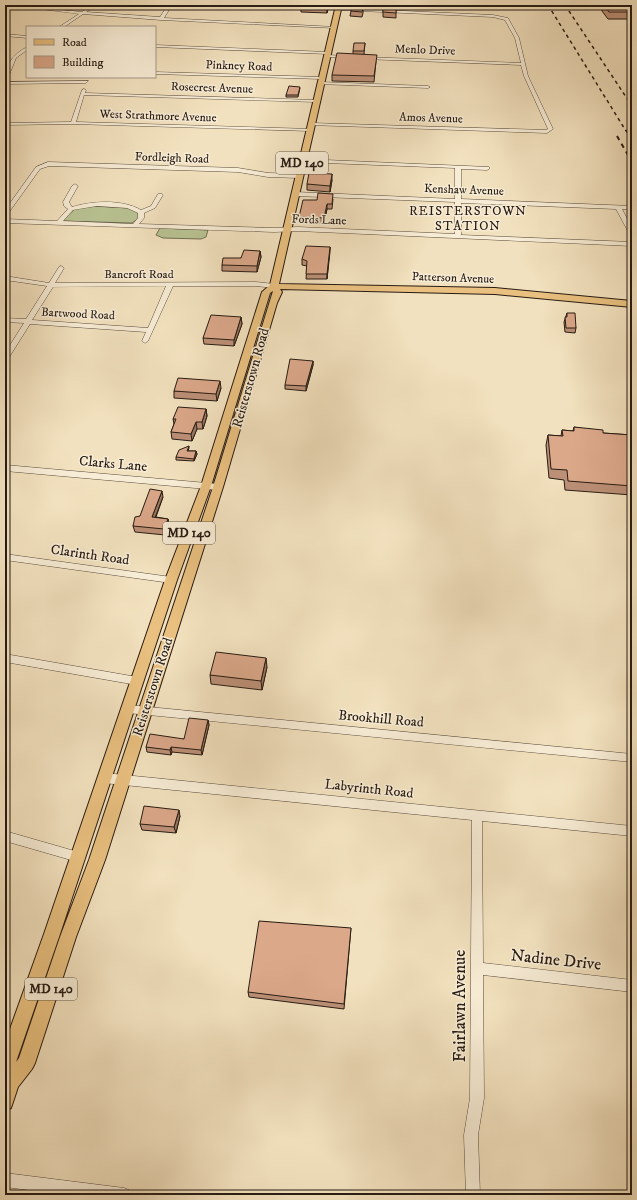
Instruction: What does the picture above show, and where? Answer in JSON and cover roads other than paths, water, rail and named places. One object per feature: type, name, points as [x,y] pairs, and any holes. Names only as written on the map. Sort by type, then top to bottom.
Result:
[{"type":"main road","name":"Reisterstown Road","points":[[5,1102],[10,1083],[26,1063],[66,943],[97,860],[172,628],[212,487],[238,384],[266,292],[274,286],[338,7]]},
{"type":"main road","name":"Reisterstown Road","points":[[10,1083],[6,1062],[78,857],[171,580],[212,487],[242,410],[273,303],[278,292],[274,286]]},
{"type":"main road","name":"Patterson Avenue","points":[[274,286],[495,291],[632,304]]},
{"type":"main road","points":[[265,331],[279,300],[284,294],[332,288]]},
{"type":"main road","points":[[238,384],[243,388],[240,400],[242,410]]},
{"type":"main road","points":[[171,580],[178,583],[168,615],[172,628]]},
{"type":"street","points":[[12,5],[82,13],[161,19],[334,27]]},
{"type":"street","points":[[62,26],[95,5]]},
{"type":"street","points":[[161,19],[170,5]]},
{"type":"street","points":[[338,7],[502,17],[508,20],[517,38],[522,64]]},
{"type":"street","points":[[5,35],[26,37]]},
{"type":"street","points":[[156,46],[327,54],[350,57]]},
{"type":"street","points":[[26,49],[14,57],[5,81],[87,79],[73,124]]},
{"type":"street","name":"Menlo Drive","points":[[357,58],[522,64]]},
{"type":"street","name":"Amos Avenue","points":[[310,127],[549,131],[551,129],[526,76],[522,64]]},
{"type":"street","name":"Pinkney Road","points":[[156,73],[428,87]]},
{"type":"street","name":"Rosecrest Avenue","points":[[83,94],[316,100]]},
{"type":"street","name":"West Strathmore Avenue","points":[[5,124],[310,127]]},
{"type":"street","points":[[302,161],[487,168]]},
{"type":"street","name":"Fordleigh Road","points":[[5,214],[38,168],[51,164],[238,170],[268,175],[299,176]]},
{"type":"street","points":[[458,167],[458,237]]},
{"type":"street","points":[[71,209],[67,206],[66,202],[75,186]]},
{"type":"street","name":"Kenshaw Avenue","points":[[295,194],[632,208]]},
{"type":"street","points":[[142,212],[153,207],[160,195]]},
{"type":"street","points":[[58,223],[71,209],[88,205],[136,208],[142,212]]},
{"type":"street","points":[[618,207],[632,233]]},
{"type":"street","points":[[135,226],[141,218],[142,212]]},
{"type":"street","name":"Fords Lane","points":[[5,221],[286,230],[632,244]]},
{"type":"street","points":[[5,359],[61,268]]},
{"type":"street","name":"Bancroft Road","points":[[5,278],[51,285],[274,286]]},
{"type":"street","points":[[145,341],[170,285]]},
{"type":"street","name":"Bartwood Road","points":[[5,320],[150,330]]},
{"type":"street","name":"Clarks Lane","points":[[5,468],[212,487]]},
{"type":"street","name":"Clarinth Road","points":[[5,557],[171,580]]},
{"type":"street","points":[[5,658],[137,681]]},
{"type":"street","name":"Brookhill Road","points":[[128,708],[632,758]]},
{"type":"street","name":"Labyrinth Road","points":[[104,778],[632,831]]},
{"type":"street","name":"Fairlawn Avenue","points":[[473,1195],[471,1135],[477,1098],[477,816]]},
{"type":"street","points":[[5,836],[78,857]]},
{"type":"street","name":"Nadine Drive","points":[[477,968],[632,986]]},
{"type":"street","points":[[5,1180],[124,1195]]},
{"type":"railway","points":[[548,5],[626,131]]},
{"type":"railway","points":[[565,5],[632,106]]},
{"type":"railway","points":[[626,130],[632,140]]},
{"type":"railway","points":[[617,136],[628,155],[632,170]]},
{"type":"district","name":"REISTERSTOWN STATION","points":[[468,218]]}]
